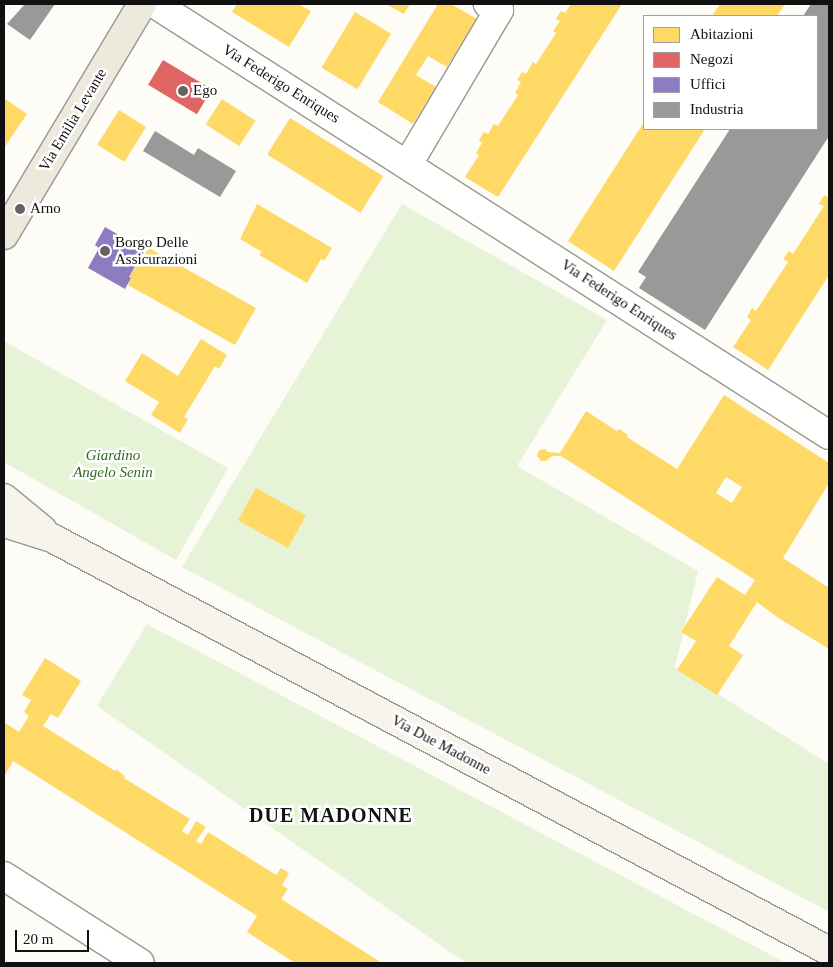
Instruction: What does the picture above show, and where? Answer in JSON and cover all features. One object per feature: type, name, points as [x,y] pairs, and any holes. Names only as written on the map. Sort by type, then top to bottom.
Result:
[{"type":"main road","name":"Via Emilia Levante","points":[[4,235],[142,4]]},
{"type":"main road","name":"Via Due Madonne","points":[[4,498],[52,538]]},
{"type":"main road","name":"Via Due Madonne","points":[[4,523],[52,538],[827,950]]},
{"type":"street","name":"Via Federigo Enriques","points":[[155,4],[408,164],[829,436]]},
{"type":"street","points":[[408,164],[493,7]]},
{"type":"street","points":[[4,876],[140,963]]},
{"type":"green space","points":[[402,204],[607,320],[517,466],[698,571],[675,667],[829,764],[829,912],[182,567]]},
{"type":"green space","name":"Giardino Angelo Senin","points":[[4,341],[228,468],[176,560],[4,462]]},
{"type":"green space","points":[[147,624],[786,963],[466,963],[97,706]]},
{"type":"building: Abitazioni","points":[[237,4],[298,4],[311,11],[289,47],[232,12]]},
{"type":"building: Abitazioni","points":[[386,4],[410,4],[404,14]]},
{"type":"building: Abitazioni","points":[[438,4],[451,4],[477,19],[447,67],[428,56],[416,75],[436,87],[413,124],[378,102]]},
{"type":"building: Abitazioni","points":[[571,4],[622,4],[498,197],[465,177],[479,155],[476,153],[482,143],[479,140],[484,132],[488,134],[494,124],[498,126],[518,95],[515,93],[521,82],[517,80],[522,72],[526,74],[533,62],[536,64],[556,33],[553,31],[560,21],[556,19],[561,11],[565,13]]},
{"type":"building: Abitazioni","points":[[720,4],[785,4],[778,15],[713,15]]},
{"type":"building: Abitazioni","points":[[355,12],[391,34],[358,89],[322,68]]},
{"type":"building: Abitazioni","points":[[4,98],[27,114],[4,148]]},
{"type":"building: Abitazioni","points":[[222,99],[256,121],[239,146],[206,124]]},
{"type":"building: Abitazioni","points":[[119,110],[146,127],[124,162],[97,145]]},
{"type":"building: Abitazioni","points":[[290,118],[383,176],[360,213],[267,154]]},
{"type":"building: Abitazioni","points":[[643,124],[643,130],[704,130],[614,271],[568,241]]},
{"type":"building: Abitazioni","points":[[824,195],[829,198],[829,275],[768,370],[733,347],[751,320],[747,317],[752,308],[756,311],[788,262],[783,259],[789,251],[793,254],[824,206],[819,204]]},
{"type":"building: Abitazioni","points":[[257,204],[332,248],[324,261],[321,259],[307,283],[259,255],[262,252],[240,239]]},
{"type":"building: Abitazioni","points":[[149,248],[256,308],[235,345],[128,285],[131,278],[129,277]]},
{"type":"building: Abitazioni","points":[[201,339],[227,355],[219,369],[215,366],[184,417],[188,419],[180,433],[151,415],[159,402],[125,381],[142,353],[178,376]]},
{"type":"building: Abitazioni","points":[[724,395],[829,463],[829,483],[783,558],[829,588],[829,649],[777,617],[757,602],[729,646],[743,655],[717,695],[677,670],[696,641],[681,632],[717,577],[745,595],[755,580],[561,456],[552,456],[546,461],[541,461],[537,456],[539,450],[545,449],[548,452],[560,453],[586,411],[617,431],[619,429],[628,435],[627,437],[677,469]],"holes":[[[726,477],[742,487],[732,503],[716,493]]]},
{"type":"building: Abitazioni","points":[[256,488],[306,516],[288,548],[238,520]]},
{"type":"building: Abitazioni","points":[[45,658],[81,681],[58,718],[51,714],[43,726],[115,771],[116,769],[125,776],[124,778],[190,819],[182,831],[188,835],[196,821],[206,827],[196,841],[201,844],[208,832],[276,875],[281,868],[289,873],[282,885],[288,889],[281,899],[382,963],[295,963],[247,932],[257,916],[13,761],[4,777],[4,722],[19,732],[29,716],[24,712],[31,700],[22,695]]},
{"type":"building: Negozi","points":[[163,60],[212,89],[197,114],[148,85]]},
{"type":"building: Uffici","points":[[105,227],[145,250],[129,277],[131,278],[125,289],[88,268],[99,248],[95,245]]},
{"type":"building: Industria","points":[[25,4],[55,4],[30,40],[7,24]]},
{"type":"building: Industria","points":[[811,4],[829,4],[829,136],[705,330],[639,288],[646,277],[638,272],[729,130],[818,130],[818,15],[804,15]]},
{"type":"building: Industria","points":[[155,131],[194,155],[198,148],[236,171],[220,197],[143,151]]},
{"type":"place","name":"Ego","points":[[183,91]]},
{"type":"place","name":"Arno","points":[[20,209]]},
{"type":"place","name":"Borgo Delle Assicurazioni","points":[[105,251]]},
{"type":"district","name":"DUE MADONNE","points":[[331,815]]}]
